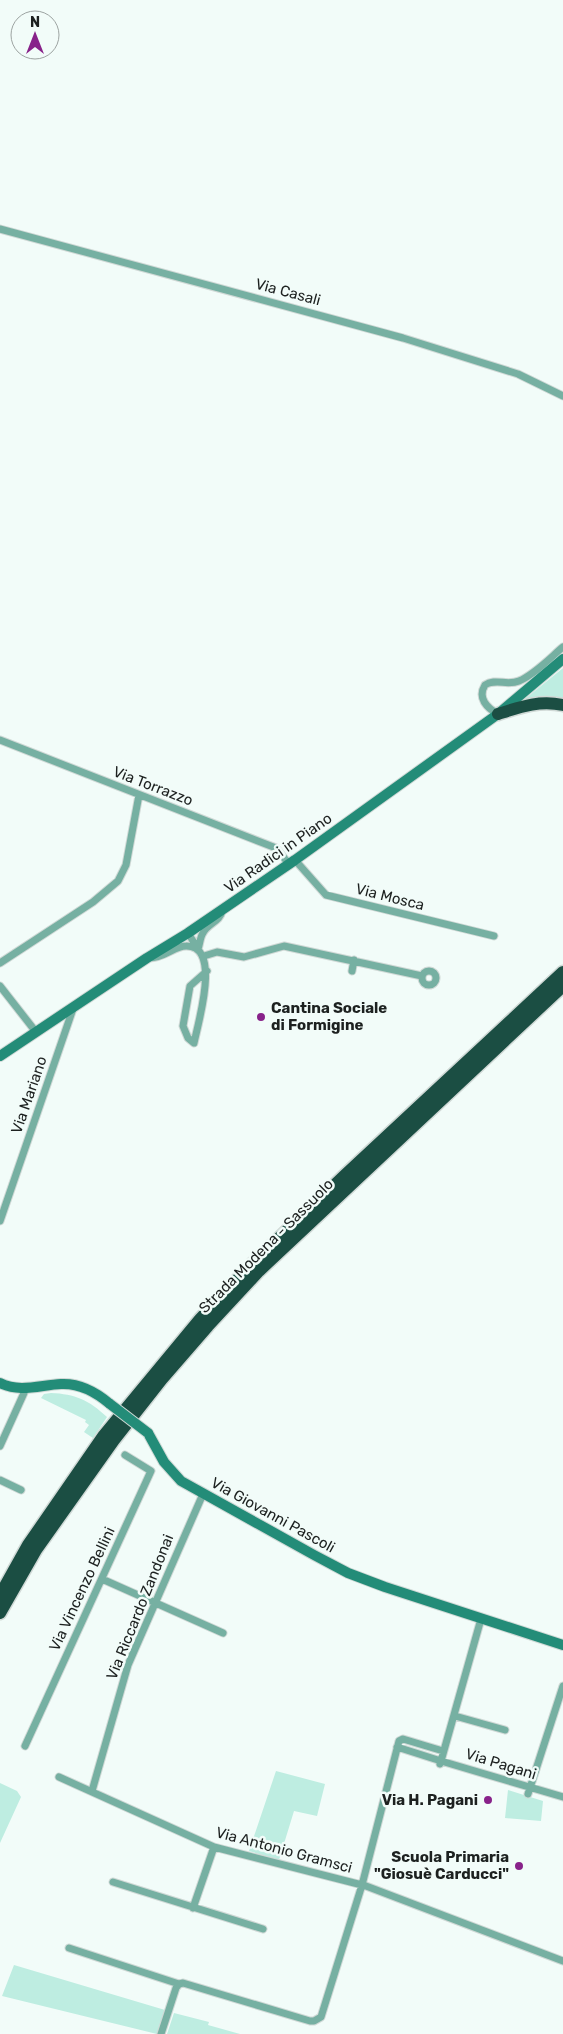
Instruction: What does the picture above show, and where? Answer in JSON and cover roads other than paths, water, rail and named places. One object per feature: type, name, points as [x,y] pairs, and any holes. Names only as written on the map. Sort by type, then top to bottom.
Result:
[{"type":"highway","points":[[498,714],[527,704],[549,702],[563,705]]},
{"type":"highway","name":"Strada Modena - Sassuolo","points":[[0,1595],[28,1545],[104,1435],[200,1319],[252,1264],[331,1188],[563,972]]},
{"type":"highway","name":"Strada Modena - Sassuolo","points":[[0,1614],[36,1550],[114,1440],[162,1379],[208,1326],[259,1271],[563,986]]},
{"type":"street","name":"Via Casali","points":[[0,229],[403,338],[512,372],[563,396]]},
{"type":"street","points":[[498,714],[488,709],[484,701],[482,694],[485,685],[494,682],[520,681],[563,647]]},
{"type":"street","name":"Via Radici in Piano","points":[[0,1056],[146,958],[188,933],[292,862],[498,714],[563,659]]},
{"type":"street","name":"Via Torrazzo","points":[[0,740],[276,848],[292,862]]},
{"type":"street","points":[[0,964],[93,902],[118,881],[126,865],[139,795]]},
{"type":"street","name":"Via Mosca","points":[[292,862],[326,895],[494,936]]},
{"type":"street","points":[[198,949],[202,933],[217,920],[222,910]]},
{"type":"street","points":[[188,933],[204,956],[207,971],[194,1043],[188,1038],[183,1026],[190,986],[207,971]]},
{"type":"street","points":[[146,958],[158,958],[184,946],[193,946],[198,949]]},
{"type":"street","points":[[204,956],[217,952],[244,957],[284,946],[422,976]]},
{"type":"street","points":[[352,971],[354,960]]},
{"type":"street","points":[[0,986],[36,1032]]},
{"type":"street","name":"Via Mariano","points":[[0,1221],[74,1006]]},
{"type":"street","name":"Via Giovanni Pascoli","points":[[0,1382],[21,1388],[70,1384],[91,1390],[148,1433],[172,1472],[181,1481],[348,1573],[367,1581],[563,1645]]},
{"type":"street","points":[[0,1446],[24,1393],[21,1388]]},
{"type":"street","name":"Via Vincenzo Bellini","points":[[25,1746],[151,1471],[125,1455]]},
{"type":"street","points":[[0,1480],[22,1490]]},
{"type":"street","name":"Via Riccardo Zandonai","points":[[92,1791],[128,1666],[203,1494]]},
{"type":"street","points":[[102,1579],[223,1633]]},
{"type":"street","name":"Via Pagani","points":[[481,1619],[455,1716],[440,1762],[529,1791],[563,1797]]},
{"type":"street","points":[[529,1791],[563,1686]]},
{"type":"street","points":[[455,1716],[505,1730]]},
{"type":"street","points":[[69,1948],[178,1984],[188,1983],[310,2021],[318,2019],[323,2014],[362,1884],[399,1741],[403,1739],[444,1751]]},
{"type":"street","points":[[397,1747],[440,1762]]},
{"type":"street","name":"Via Antonio Gramsci","points":[[59,1777],[214,1847],[362,1884],[563,1961]]},
{"type":"street","points":[[193,1908],[214,1847]]},
{"type":"street","points":[[113,1882],[262,1929]]},
{"type":"street","points":[[161,2034],[178,1984]]},
{"type":"place","name":"Cantina Sociale di Formigine","points":[[261,1017]]},
{"type":"place","name":"Via H. Pagani","points":[[488,1800]]},
{"type":"place","name":"Scuola Primaria \"Giosuè Carducci\"","points":[[519,1866]]}]
